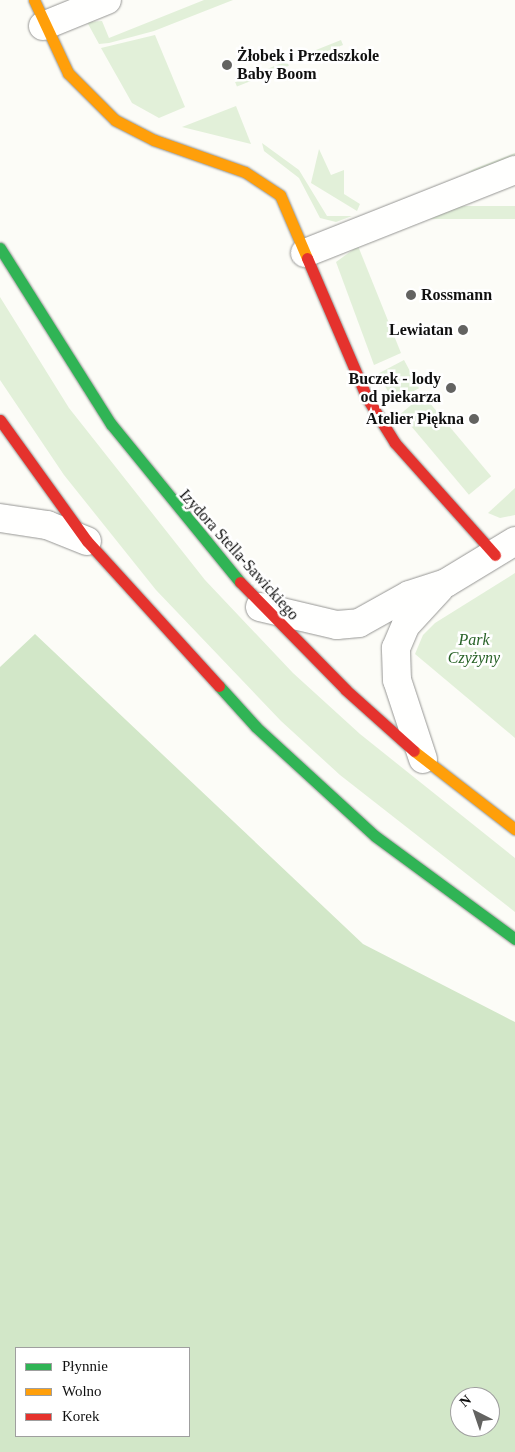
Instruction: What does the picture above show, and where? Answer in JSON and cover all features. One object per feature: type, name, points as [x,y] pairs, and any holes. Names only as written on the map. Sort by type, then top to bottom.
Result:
[{"type":"main road","points":[[34,0],[43,26],[68,73],[115,120],[154,140],[246,172],[274,189],[288,210],[349,360],[395,443],[505,548]]},
{"type":"main road","name":"Izydora Stella-Sawickiego","points":[[0,248],[110,424],[260,607],[423,759],[515,829]]},
{"type":"main road","points":[[0,420],[87,541],[256,727],[375,836],[515,939]]},
{"type":"street","points":[[43,26],[107,0]]},
{"type":"street","points":[[305,252],[515,170]]},
{"type":"street","points":[[0,518],[47,525],[87,541]]},
{"type":"street","points":[[260,607],[344,625],[446,583],[505,548]]},
{"type":"street","points":[[423,759],[396,680],[396,648],[410,620],[446,583]]},
{"type":"green space","points":[[204,0],[233,0],[154,31],[109,43],[99,44],[87,22],[102,21],[109,38]]},
{"type":"green space","points":[[155,35],[185,107],[159,118],[132,103],[101,48]]},
{"type":"green space","points":[[341,40],[343,45],[298,62],[296,58]]},
{"type":"green space","points":[[287,61],[289,66],[237,87],[235,82]]},
{"type":"green space","points":[[236,106],[251,144],[182,127]]},
{"type":"green space","points":[[262,143],[299,170],[327,216],[352,216],[336,222],[320,218],[299,178],[264,151]]},
{"type":"green space","points":[[319,149],[331,175],[344,170],[344,194],[360,204],[357,211],[311,183]]},
{"type":"green space","points":[[515,153],[515,159],[466,173],[474,169]]},
{"type":"green space","points":[[418,206],[515,206],[515,219],[418,219]]},
{"type":"green space","points":[[358,246],[401,353],[374,365],[336,262]]},
{"type":"green space","points":[[0,297],[69,408],[205,580],[293,673],[360,734],[515,858],[515,912],[340,775],[281,721],[156,590],[64,475],[0,380]]},
{"type":"green space","points":[[404,360],[419,388],[393,402],[378,374]]},
{"type":"green space","points":[[423,395],[491,476],[469,495],[401,414]]},
{"type":"green space","points":[[515,488],[515,515],[500,518],[488,513]]},
{"type":"green space","name":"Park Czyżyny","points":[[515,573],[515,738],[415,654],[423,635],[435,623]]},
{"type":"green space","points":[[35,634],[363,944],[515,1022],[515,1452],[0,1452],[0,667]]},
{"type":"traffic: fast","points":[[0,248],[111,424],[240,582]]},
{"type":"traffic: fast","points":[[219,686],[256,727],[375,836],[515,939]]},
{"type":"traffic: slow","points":[[34,0],[68,73],[115,120],[154,140],[245,172],[280,195],[307,258]]},
{"type":"traffic: slow","points":[[414,751],[515,829]]},
{"type":"traffic: jam","points":[[307,258],[367,398],[395,443],[495,555]]},
{"type":"traffic: jam","points":[[0,420],[87,541],[219,686]]},
{"type":"traffic: jam","points":[[240,582],[346,690],[414,751]]},
{"type":"place","name":"Żłobek i Przedszkole Baby Boom","points":[[227,65]]},
{"type":"place","name":"Rossmann","points":[[411,295]]},
{"type":"place","name":"Lewiatan","points":[[463,330]]},
{"type":"place","name":"Buczek - lody od piekarza","points":[[451,388]]},
{"type":"place","name":"Atelier Piękna","points":[[474,419]]}]
